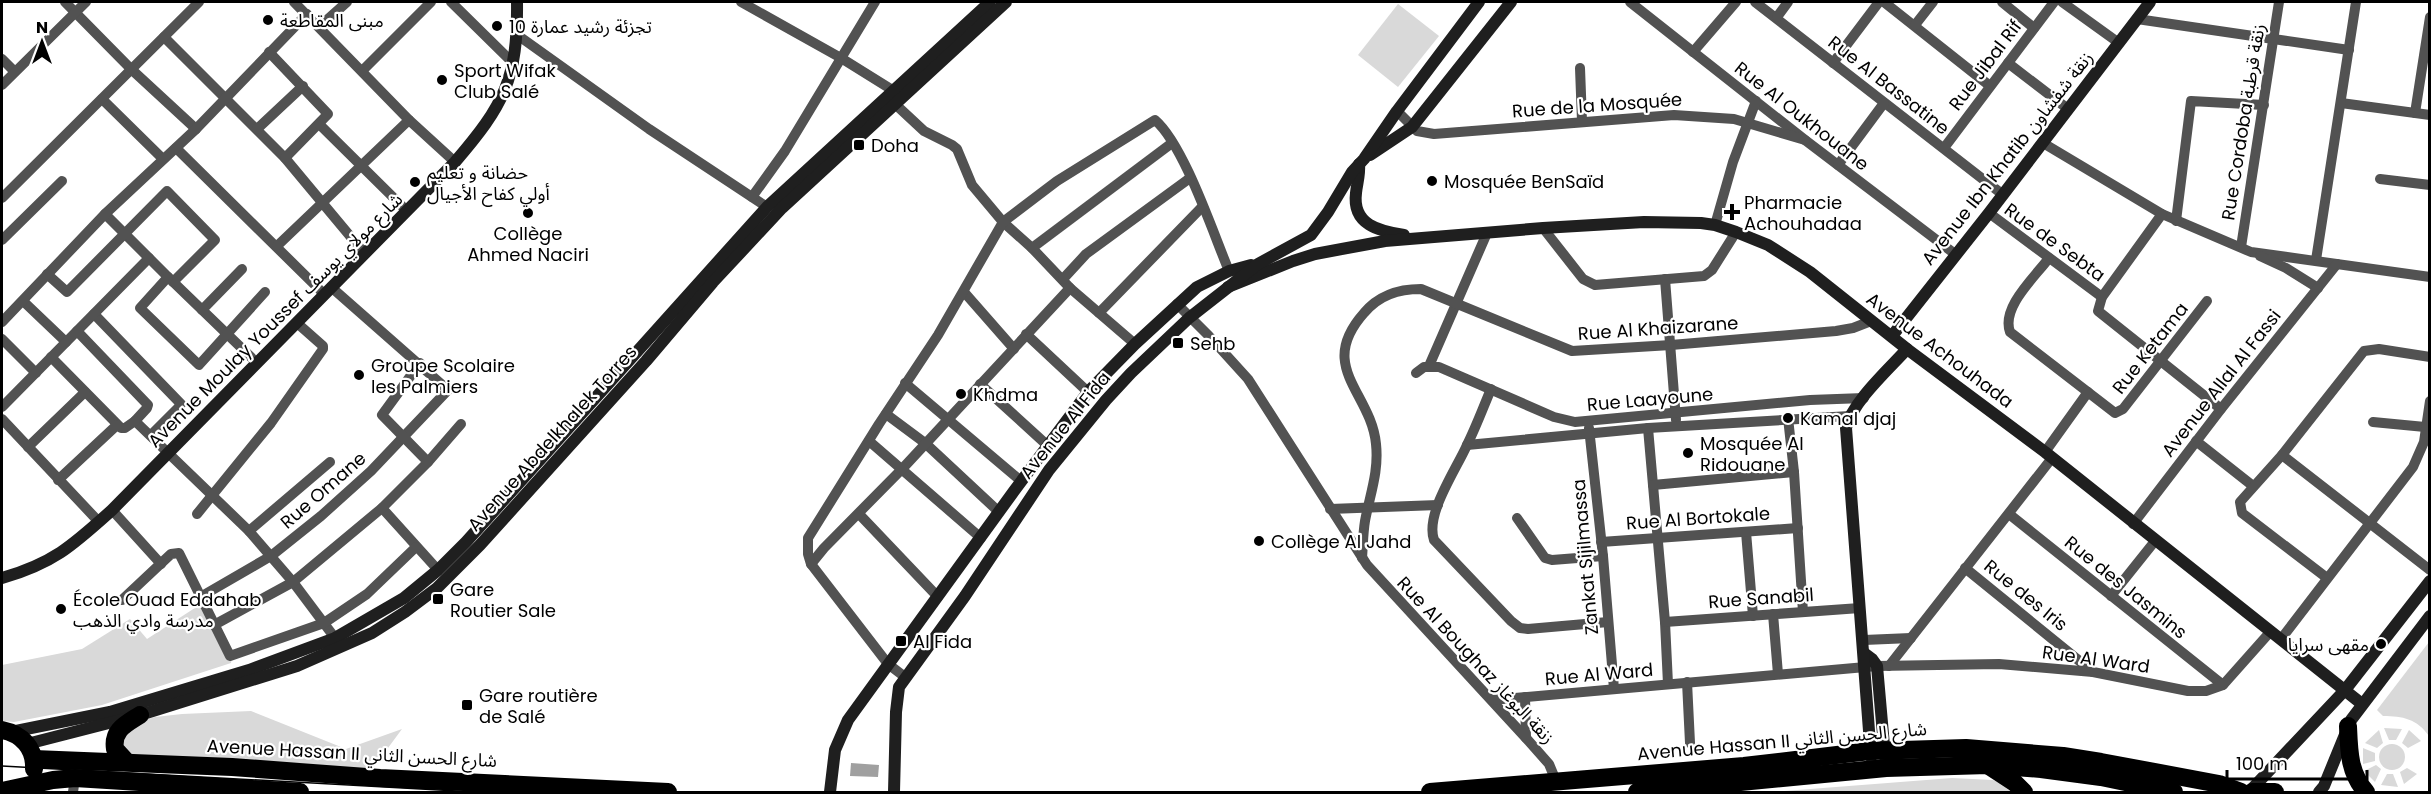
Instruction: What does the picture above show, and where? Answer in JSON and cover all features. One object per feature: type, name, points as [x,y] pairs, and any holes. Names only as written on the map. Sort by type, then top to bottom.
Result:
[{"type":"highway","points":[[126,762],[115,749],[115,736],[119,729],[140,715]]},
{"type":"highway","points":[[2348,726],[2351,765],[2360,786],[2366,792]]},
{"type":"highway","points":[[6,731],[31,752],[33,773],[23,785]]},
{"type":"highway","name":"Avenue Hassan II شارع الحسن الثاني","points":[[1430,792],[1744,766],[1877,750],[1966,748],[2063,756],[2171,774],[2219,784],[2241,792]]},
{"type":"highway","name":"Avenue Hassan II شارع الحسن الثاني","points":[[31,752],[126,762],[232,766],[380,778],[668,792]]},
{"type":"highway","points":[[1988,765],[2015,783],[2024,792]]},
{"type":"highway","name":"Avenue Hassan II شارع الحسن الثاني","points":[[1637,792],[1879,769],[1988,765],[2077,774],[2174,792]]},
{"type":"highway","points":[[2,791],[23,785],[74,785],[300,792]]},
{"type":"highway","points":[[2250,792],[2275,792]]},
{"type":"street","points":[[64,2],[131,69],[196,129]]},
{"type":"street","points":[[2,85],[86,2]]},
{"type":"street","points":[[2,198],[199,2]]},
{"type":"street","points":[[294,2],[409,120],[454,162]]},
{"type":"street","points":[[320,27],[347,2]]},
{"type":"street","points":[[362,72],[431,2]]},
{"type":"street","points":[[451,2],[514,64]]},
{"type":"street","name":"Avenue Moulay Youssef شارع مولاي يوسف","points":[[2,578],[24,572],[58,556],[81,539],[454,162],[485,126],[510,79],[514,64],[517,2]]},
{"type":"street","points":[[741,2],[841,58],[894,98],[924,131],[957,149],[972,185],[1004,222],[1070,288],[1135,344]]},
{"type":"street","points":[[752,197],[782,156],[875,2]]},
{"type":"street","name":"Avenue Abdelkhalek Torres","points":[[31,752],[297,666],[340,649],[397,617],[437,588],[542,476],[750,242],[990,2]]},
{"type":"street","name":"Avenue Abdelkhalek Torres","points":[[6,731],[110,712],[249,670],[335,638],[404,598],[438,570],[504,501],[767,207],[829,147],[894,98],[1006,2]]},
{"type":"street","points":[[905,677],[888,664],[812,564],[808,554],[808,538],[964,292],[1004,222],[1057,181],[1155,120],[1161,125],[1191,178],[1228,287],[1258,264],[1311,235],[1328,212],[1341,187],[1479,2]]},
{"type":"street","points":[[1423,237],[1380,230],[1364,222],[1356,206],[1361,162],[1412,126],[1510,2]]},
{"type":"street","name":"Rue Al Oukhouane","points":[[1630,2],[1805,140],[1955,254]]},
{"type":"street","points":[[1693,52],[1736,2]]},
{"type":"street","name":"Rue Al Bassatine","points":[[1755,2],[2002,194]]},
{"type":"street","points":[[1777,17],[1788,2]]},
{"type":"street","points":[[1833,63],[1879,2]]},
{"type":"street","points":[[1884,2],[1990,86]]},
{"type":"street","points":[[1915,25],[1934,2]]},
{"type":"street","points":[[2002,2],[2034,28]]},
{"type":"street","name":"Rue Jibal Rif","points":[[1944,148],[2054,2]]},
{"type":"street","points":[[2062,2],[2119,43]]},
{"type":"street","name":"Avenue Ibn Khatib زنقة شفشاون","points":[[1892,336],[2150,2]]},
{"type":"street","name":"Rue Cordoba زنقة قرطبة","points":[[2246,250],[2279,2]]},
{"type":"street","points":[[2316,260],[2356,2]]},
{"type":"street","points":[[2,322],[105,214],[196,129],[307,14]]},
{"type":"street","points":[[2415,113],[2426,71],[2430,17]]},
{"type":"street","points":[[2137,19],[2349,50]]},
{"type":"street","points":[[516,34],[649,129],[767,207]]},
{"type":"street","points":[[164,37],[285,158],[365,254]]},
{"type":"street","points":[[269,52],[328,114],[285,158]]},
{"type":"street","points":[[2,59],[14,72]]},
{"type":"street","points":[[2008,63],[2068,109]]},
{"type":"street","points":[[1580,68],[1582,121]]},
{"type":"street","points":[[257,129],[303,86]]},
{"type":"street","points":[[102,99],[163,159]]},
{"type":"street","points":[[1715,225],[1733,162],[1756,101]]},
{"type":"street","points":[[2176,221],[2191,101],[2264,105]]},
{"type":"street","points":[[1838,165],[1884,103]]},
{"type":"street","points":[[2341,103],[2430,115]]},
{"type":"street","name":"Rue de la Mosquée","points":[[1397,111],[1417,131],[1434,134],[1674,115],[1748,122],[1805,140]]},
{"type":"street","points":[[277,246],[409,120]]},
{"type":"street","points":[[320,124],[407,211]]},
{"type":"street","points":[[1032,248],[1172,143]]},
{"type":"street","points":[[2043,143],[2162,214],[2286,268],[2318,288]]},
{"type":"street","points":[[176,148],[277,246],[420,363],[382,411],[382,415],[428,462]]},
{"type":"street","points":[[1062,279],[1086,254],[1191,178]]},
{"type":"street","points":[[2380,179],[2430,185]]},
{"type":"street","points":[[2,240],[62,181]]},
{"type":"street","points":[[47,274],[67,291],[167,191],[215,240],[140,308],[200,365],[266,292]]},
{"type":"street","points":[[1099,313],[1202,207]]},
{"type":"street","name":"Rue de Sebta","points":[[1989,213],[2102,297]]},
{"type":"street","points":[[105,214],[257,363]]},
{"type":"street","points":[[2162,214],[2102,297],[2098,306],[2100,314],[2221,409]]},
{"type":"street","name":"Avenue Achouhada","points":[[1423,237],[1644,222],[1681,222],[1715,225],[1768,245],[1792,260],[2048,455],[2362,704]]},
{"type":"street","points":[[1542,228],[1588,283],[1595,285],[1708,274],[1736,232]]},
{"type":"street","points":[[1416,373],[1421,368],[1429,366],[1487,233]]},
{"type":"street","name":"Avenue Al Fida","points":[[894,792],[899,687],[965,596],[1023,506],[1071,440],[1131,373],[1190,318],[1228,287],[1315,254],[1349,246],[1423,237]]},
{"type":"street","points":[[2246,250],[2430,277]]},
{"type":"street","points":[[2,407],[149,258]]},
{"type":"street","name":"Rue Ketama","points":[[2049,258],[2012,306],[2007,318],[2008,328],[2012,335],[2114,412],[2118,413],[2207,301]]},
{"type":"street","name":"Avenue Al Fida","points":[[830,792],[835,750],[848,720],[1088,392],[1135,344],[1197,287],[1224,273],[1258,264]]},
{"type":"street","name":"Avenue Allal Al Fassi","points":[[2133,524],[2337,264]]},
{"type":"street","points":[[202,310],[242,269]]},
{"type":"street","points":[[1665,279],[1676,426]]},
{"type":"street","points":[[812,564],[824,548],[903,468],[1070,288]]},
{"type":"street","name":"Rue Al Khaizarane","points":[[1362,558],[1365,522],[1375,484],[1376,442],[1373,428],[1346,369],[1344,351],[1357,322],[1373,303],[1400,290],[1421,289],[1572,351],[1844,330],[1871,321]]},
{"type":"street","points":[[964,292],[1014,349]]},
{"type":"street","points":[[23,301],[66,342]]},
{"type":"street","name":"Rue Al Boughaz زنقة البوغاز","points":[[1177,304],[1244,374],[1362,558],[1549,764],[1556,781]]},
{"type":"street","points":[[94,314],[181,404],[151,435]]},
{"type":"street","points":[[197,514],[271,423],[323,348],[297,323]]},
{"type":"street","points":[[51,357],[117,425],[124,428],[147,408],[147,405],[77,331]]},
{"type":"street","points":[[1026,334],[1088,392]]},
{"type":"street","points":[[2,339],[36,373]]},
{"type":"street","points":[[1879,769],[1877,666],[1864,646],[1846,428],[1850,416],[1907,349]]},
{"type":"street","points":[[2327,578],[2242,513],[2240,502],[2282,455],[2364,351],[2379,349],[2430,357]]},
{"type":"street","name":"Rue Omane","points":[[202,597],[271,556],[321,516],[404,439],[448,388],[420,363]]},
{"type":"street","name":"Rue Laayoune","points":[[1429,366],[1458,374],[1554,417],[1575,422],[1810,400],[1864,398]]},
{"type":"street","points":[[905,383],[950,418],[1021,481]]},
{"type":"street","points":[[980,384],[1047,445]]},
{"type":"street","points":[[1491,389],[1438,505],[1432,532],[1434,540],[1517,626],[1528,629],[1608,622]]},
{"type":"street","points":[[28,447],[85,392]]},
{"type":"street","name":"Rue Ketama","points":[[2048,455],[2088,392]]},
{"type":"street","points":[[2281,639],[2419,458],[2424,442],[2430,401]]},
{"type":"street","points":[[886,414],[925,443],[999,512]]},
{"type":"street","points":[[1467,445],[1648,428],[1850,416]]},
{"type":"street","points":[[1788,418],[1794,472],[1803,612]]},
{"type":"street","points":[[2,419],[99,522]]},
{"type":"street","points":[[135,420],[249,531],[293,582],[335,638]]},
{"type":"street","name":"Zankat Sijilmassa","points":[[1588,422],[1603,556],[1614,689]]},
{"type":"street","points":[[2373,422],[2426,427]]},
{"type":"street","points":[[214,625],[293,582],[382,508],[428,462],[461,424]]},
{"type":"street","points":[[58,480],[117,425]]},
{"type":"street","points":[[1648,428],[1665,622],[1668,684]]},
{"type":"street","points":[[869,441],[903,468],[981,538]]},
{"type":"street","points":[[2196,441],[2253,486]]},
{"type":"street","points":[[1877,666],[1911,638],[2009,514],[2048,455]]},
{"type":"street","points":[[2282,455],[2430,570]]},
{"type":"street","points":[[249,531],[330,462]]},
{"type":"street","points":[[1653,485],[1794,472]]},
{"type":"street","points":[[1330,508],[1438,505]]},
{"type":"street","points":[[382,508],[438,570]]},
{"type":"street","points":[[112,510],[160,564]]},
{"type":"street","points":[[859,514],[938,597]]},
{"type":"street","name":"Rue des Jasmins","points":[[2009,514],[2223,685]]},
{"type":"street","points":[[1517,518],[1545,558],[1552,560],[1603,556]]},
{"type":"street","name":"Rue Al Bortokale","points":[[1601,542],[1798,528]]},
{"type":"street","points":[[1746,532],[1753,616]]},
{"type":"street","points":[[2111,596],[2155,541]]},
{"type":"street","points":[[122,600],[171,554],[179,553],[230,656],[324,623],[368,594],[416,547]]},
{"type":"street","name":"Rue des Iris","points":[[1965,568],[2093,672]]},
{"type":"street","points":[[2250,792],[2345,690],[2430,581]]},
{"type":"street","points":[[948,583],[965,596]]},
{"type":"street","name":"Rue Sanabil","points":[[1665,622],[1860,608]]},
{"type":"street","points":[[1773,614],[1778,674]]},
{"type":"street","points":[[2319,792],[2324,786],[2348,726],[2362,704],[2430,616]]},
{"type":"street","points":[[2223,685],[2271,631]]},
{"type":"street","points":[[1864,646],[1911,638]]},
{"type":"street","name":"Rue Al Ward","points":[[1492,699],[1877,666],[1999,664],[2093,672],[2188,692],[2210,691],[2223,685]]},
{"type":"street","points":[[1687,682],[1690,743]]},
{"type":"street","points":[[1525,697],[1526,738]]},
{"type":"shaded area","points":[[1398,4],[1439,36],[1398,87],[1358,55]]},
{"type":"shaded area","points":[[201,604],[232,657],[231,663],[102,705],[14,722],[2,721],[2,665],[82,649],[130,619],[147,639]]},
{"type":"shaded area","points":[[2429,642],[2429,736],[2414,722],[2403,718],[2383,716],[2377,710]]},
{"type":"shaded area","points":[[251,711],[346,749],[402,729],[368,775],[124,758],[119,738],[139,722],[155,717],[182,714]]},
{"type":"shaded area","points":[[2384,728],[2402,729],[2396,740],[2389,740]]},
{"type":"shaded area","points":[[2379,730],[2383,743],[2377,748],[2365,743]]},
{"type":"shaded area","points":[[2409,730],[2421,741],[2408,748],[2402,743]]},
{"type":"shaded area","points":[[2392,744],[2401,748],[2405,757],[2401,766],[2392,770],[2383,766],[2379,757],[2383,748]]},
{"type":"shaded area","points":[[2363,748],[2375,753],[2375,761],[2363,764]]},
{"type":"shaded area","points":[[851,763],[879,765],[878,777],[850,776]]},
{"type":"shaded area","points":[[2376,765],[2381,769],[2375,782],[2364,771]]},
{"type":"shaded area","points":[[2407,768],[2417,774],[2404,784],[2400,772]]},
{"type":"shaded area","points":[[2387,774],[2393,774],[2398,787],[2381,785]]},
{"type":"shaded area","points":[[1952,778],[1993,780],[2011,787],[2014,792],[1771,792]]},
{"type":"tram line","points":[[2,766],[475,792]]},
{"type":"place","name":"مبنى المقاطعة","points":[[268,20]]},
{"type":"place","name":"تجزئة رشيد عمارة 10","points":[[497,26]]},
{"type":"place","name":"Sport Wifak Club Salé","points":[[442,80]]},
{"type":"place","name":"Doha","points":[[859,145]]},
{"type":"place","name":"Mosquée BenSaïd","points":[[1432,181]]},
{"type":"place","name":"حضانة و تعليم أولي كفاح الأجيال","points":[[415,182]]},
{"type":"place","name":"Pharmacie Achouhadaa","points":[[1732,212]]},
{"type":"place","name":"Collège Ahmed Naciri","points":[[528,213]]},
{"type":"place","name":"Sehb","points":[[1178,343]]},
{"type":"place","name":"Groupe Scolaire les Palmiers","points":[[359,375]]},
{"type":"place","name":"Khdma","points":[[961,394]]},
{"type":"place","name":"Kamal djaj","points":[[1788,418]]},
{"type":"place","name":"Mosquée Al Ridouane","points":[[1688,453]]},
{"type":"place","name":"Collège Al Jahd","points":[[1259,541]]},
{"type":"place","name":"Gare Routier Sale","points":[[438,599]]},
{"type":"place","name":"École Ouad Eddahab مدرسة وادي الذهب","points":[[61,609]]},
{"type":"place","name":"Al Fida","points":[[901,641]]},
{"type":"place","name":"مقهى سرايا","points":[[2381,644]]},
{"type":"place","name":"Gare routière de Salé","points":[[467,705]]}]
